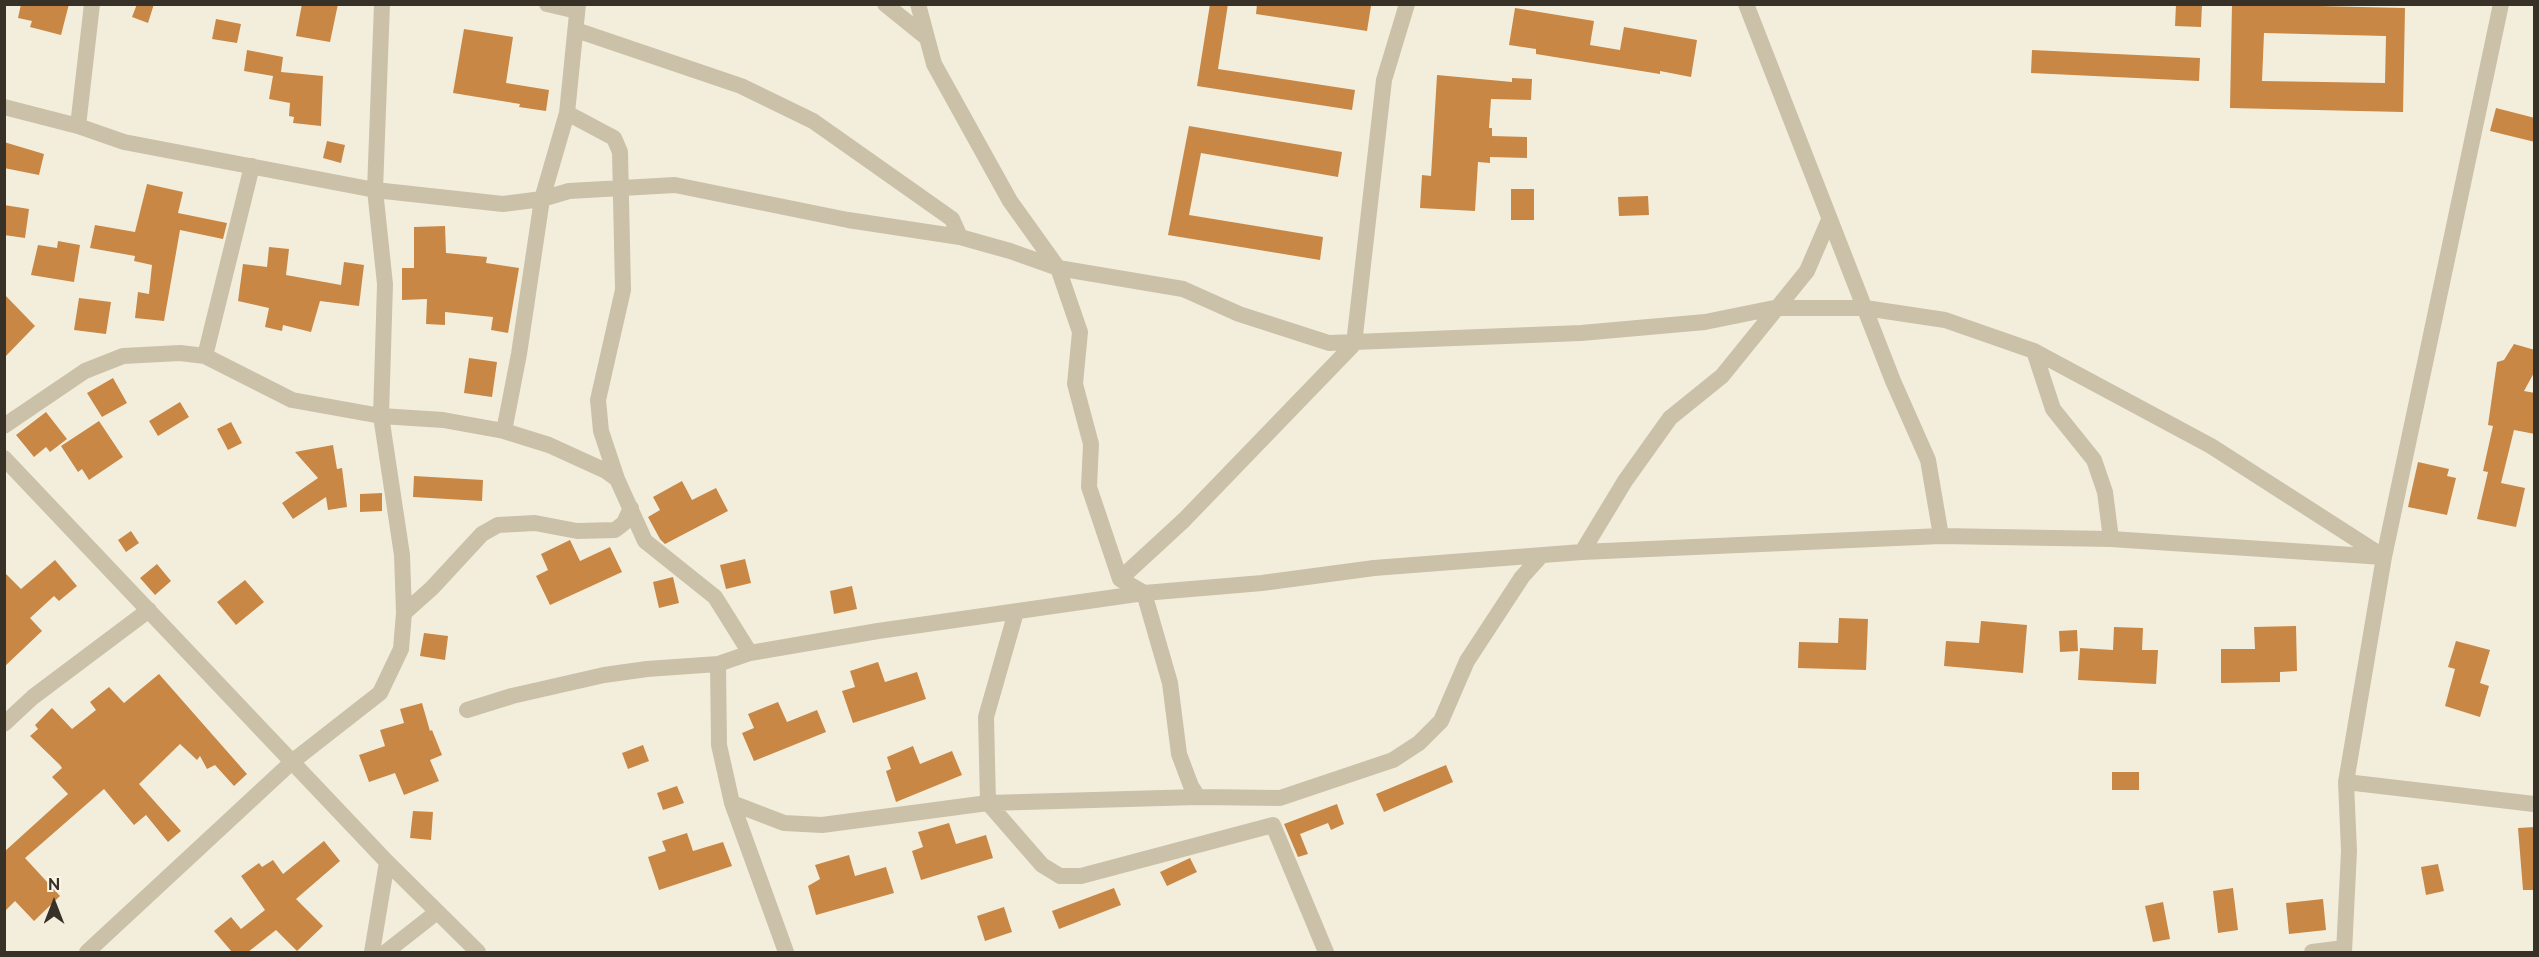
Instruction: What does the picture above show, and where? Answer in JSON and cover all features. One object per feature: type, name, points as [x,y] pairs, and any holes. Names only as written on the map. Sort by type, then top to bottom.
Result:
[{"type":"street","points":[[78,126],[92,4]]},
{"type":"street","points":[[87,952],[293,761],[380,693],[401,649],[404,613],[402,555],[381,416],[385,284],[375,190],[382,4]]},
{"type":"street","points":[[504,431],[519,354],[542,199],[567,113],[576,30],[577,8],[547,4]]},
{"type":"street","points":[[885,4],[927,38]]},
{"type":"street","points":[[918,4],[934,64],[1004,192],[1058,268],[1080,332],[1075,384],[1091,444],[1089,487],[1120,579],[1144,593],[1170,683],[1179,754],[1188,779],[1198,797]]},
{"type":"street","points":[[1120,579],[1184,520],[1354,344],[1384,80],[1407,4]]},
{"type":"street","points":[[1746,4],[1829,220],[1928,460],[1941,536]]},
{"type":"street","points":[[2312,952],[2344,950],[2349,851],[2346,782],[2384,557],[2501,4]]},
{"type":"street","points":[[576,30],[741,86],[813,120],[952,219],[960,237]]},
{"type":"street","points":[[4,107],[78,126],[124,142],[375,190],[503,204],[542,199],[568,191],[675,185],[848,220],[960,237],[1058,268],[1184,290],[1239,314],[1329,344],[1593,332],[1705,322],[1774,308],[1865,308],[1945,321],[2034,351],[2211,446],[2384,557]]},
{"type":"street","points":[[567,113],[614,138],[620,152],[624,290],[598,400],[602,431],[617,479],[645,541],[715,597],[750,653]]},
{"type":"street","points":[[205,356],[252,166]]},
{"type":"street","points":[[1582,552],[1625,481],[1670,418],[1722,376],[1774,308],[1807,271],[1829,220]]},
{"type":"street","points":[[2034,351],[2053,409],[2094,460],[2105,492],[2111,539]]},
{"type":"street","points":[[4,426],[85,371],[123,356],[180,353],[205,356],[292,400],[381,416],[443,420],[504,431],[549,445],[606,471],[617,479]]},
{"type":"street","points":[[4,458],[387,862],[478,952]]},
{"type":"street","points":[[404,613],[432,588],[482,534],[498,525],[535,523],[578,531],[615,530],[624,523],[631,508]]},
{"type":"street","points":[[467,710],[512,696],[604,675],[646,669],[718,664],[750,653],[878,631],[1144,593],[1262,583],[1374,568],[1582,552],[1941,536],[2111,539],[2384,557]]},
{"type":"street","points":[[732,803],[784,824],[822,825],[988,803],[1198,797],[1280,798],[1393,760],[1419,743],[1441,721],[1467,661],[1522,577],[1541,556]]},
{"type":"street","points":[[4,724],[33,697],[148,610]]},
{"type":"street","points":[[1016,612],[986,717],[988,803],[1042,864],[1060,876],[1081,876],[1273,825]]},
{"type":"street","points":[[718,664],[719,745],[732,803],[786,952]]},
{"type":"street","points":[[2346,782],[2535,804]]},
{"type":"street","points":[[1280,798],[1273,825],[1326,952]]},
{"type":"street","points":[[372,952],[387,862]]},
{"type":"street","points":[[386,952],[438,912]]},
{"type":"building","points":[[21,4],[69,4],[61,35],[30,27],[32,21],[18,18]]},
{"type":"building","points":[[137,4],[154,4],[148,23],[132,17]]},
{"type":"building","points":[[302,4],[338,4],[330,42],[296,36]]},
{"type":"building","points":[[1210,4],[1228,4],[1218,69],[1355,90],[1352,110],[1197,86]]},
{"type":"building","points":[[1257,4],[1360,4],[1371,6],[1367,31],[1256,14]]},
{"type":"building","points":[[2176,4],[2202,4],[2201,27],[2175,26]]},
{"type":"building","points":[[2232,4],[2405,8],[2403,112],[2230,108]],"holes":[[[2264,33],[2386,36],[2385,83],[2262,81]]]},
{"type":"building","points":[[1515,8],[1594,21],[1590,45],[1620,50],[1624,27],[1697,40],[1691,77],[1536,54],[1536,49],[1509,45]]},
{"type":"building","points":[[216,19],[241,24],[237,43],[212,39]]},
{"type":"building","points":[[464,29],[513,37],[506,83],[549,90],[546,111],[519,107],[520,104],[453,93]]},
{"type":"building","points":[[247,50],[283,57],[281,72],[323,76],[321,126],[293,123],[294,117],[289,116],[290,103],[269,99],[273,76],[244,71]]},
{"type":"building","points":[[2032,50],[2200,58],[2199,81],[2031,73]]},
{"type":"building","points":[[1437,75],[1512,82],[1512,78],[1532,79],[1531,100],[1491,99],[1489,128],[1492,128],[1492,136],[1527,137],[1527,158],[1490,157],[1490,163],[1478,162],[1475,211],[1420,208],[1422,175],[1431,176]]},
{"type":"building","points":[[2496,108],[2535,118],[2535,142],[2490,131]]},
{"type":"building","points":[[1189,126],[1342,152],[1338,177],[1201,153],[1189,215],[1323,237],[1320,260],[1168,235]]},
{"type":"building","points":[[327,141],[345,145],[341,163],[323,158]]},
{"type":"building","points":[[4,142],[44,154],[39,175],[4,168]]},
{"type":"building","points":[[147,184],[183,192],[178,213],[227,223],[223,239],[180,230],[164,321],[135,318],[138,292],[149,294],[152,265],[134,261],[135,256],[90,248],[95,225],[135,232]]},
{"type":"building","points":[[1511,189],[1534,189],[1534,220],[1511,220]]},
{"type":"building","points":[[1648,196],[1649,215],[1619,216],[1618,197]]},
{"type":"building","points":[[4,205],[29,209],[25,238],[4,235]]},
{"type":"building","points":[[445,226],[446,253],[487,257],[486,263],[519,268],[508,333],[491,330],[493,317],[445,312],[445,325],[426,324],[427,299],[402,300],[402,268],[414,268],[414,227]]},
{"type":"building","points":[[58,241],[80,245],[74,282],[31,275],[38,245],[57,248]]},
{"type":"building","points":[[269,247],[289,249],[286,275],[341,285],[344,262],[364,265],[359,306],[320,301],[311,332],[283,325],[282,331],[265,327],[269,308],[238,301],[243,264],[267,267]]},
{"type":"building","points":[[4,294],[35,326],[4,358]]},
{"type":"building","points":[[79,298],[111,302],[106,334],[74,330]]},
{"type":"building","points":[[2514,344],[2535,350],[2535,371],[2524,391],[2535,393],[2535,434],[2514,430],[2501,483],[2525,488],[2516,527],[2477,519],[2488,472],[2483,471],[2493,426],[2488,425],[2497,362],[2504,360]]},
{"type":"building","points":[[469,358],[497,362],[492,397],[464,393]]},
{"type":"building","points":[[113,378],[127,403],[102,417],[87,393]]},
{"type":"building","points":[[180,402],[189,417],[158,436],[149,421]]},
{"type":"building","points":[[46,412],[67,439],[50,452],[46,447],[34,457],[16,435]]},
{"type":"building","points":[[99,421],[123,457],[89,480],[82,469],[78,472],[61,446]]},
{"type":"building","points":[[231,422],[242,443],[228,450],[217,429]]},
{"type":"building","points":[[333,445],[337,469],[342,468],[347,507],[328,510],[326,497],[293,519],[282,503],[318,478],[295,452]]},
{"type":"building","points":[[2418,462],[2449,469],[2447,476],[2456,478],[2447,515],[2408,507]]},
{"type":"building","points":[[414,476],[483,480],[482,501],[413,497]]},
{"type":"building","points":[[682,481],[692,500],[716,488],[728,511],[665,544],[648,517],[660,510],[653,497]]},
{"type":"building","points":[[382,493],[382,511],[360,512],[360,494]]},
{"type":"building","points":[[131,531],[139,543],[126,552],[118,540]]},
{"type":"building","points":[[570,540],[580,561],[610,547],[622,572],[550,605],[536,576],[548,570],[541,554]]},
{"type":"building","points":[[745,559],[751,583],[726,589],[720,565]]},
{"type":"building","points":[[55,560],[77,586],[59,601],[54,596],[30,618],[42,631],[4,667],[4,572],[21,589]]},
{"type":"building","points":[[157,564],[171,581],[155,595],[140,578]]},
{"type":"building","points":[[673,577],[679,603],[659,608],[653,582]]},
{"type":"building","points":[[245,580],[264,602],[236,625],[217,602]]},
{"type":"building","points":[[852,586],[857,609],[834,614],[830,591]]},
{"type":"building","points":[[1839,618],[1868,619],[1866,670],[1798,668],[1799,642],[1838,643]]},
{"type":"building","points":[[1981,621],[2027,625],[2023,673],[1944,666],[1946,641],[1979,643]]},
{"type":"building","points":[[2296,626],[2297,671],[2280,672],[2280,682],[2221,683],[2221,649],[2255,649],[2254,627]]},
{"type":"building","points":[[2114,627],[2143,628],[2142,650],[2158,650],[2156,684],[2078,680],[2080,648],[2113,650]]},
{"type":"building","points":[[2077,630],[2078,651],[2060,652],[2059,631]]},
{"type":"building","points":[[424,633],[448,636],[445,660],[420,656]]},
{"type":"building","points":[[2456,641],[2490,650],[2480,683],[2489,686],[2480,717],[2445,706],[2455,669],[2448,667]]},
{"type":"building","points":[[878,662],[885,682],[917,672],[926,699],[853,723],[842,691],[855,687],[850,671]]},
{"type":"building","points":[[159,674],[247,774],[234,786],[215,765],[207,769],[200,756],[197,760],[180,744],[139,784],[181,831],[168,842],[146,815],[134,825],[104,789],[25,858],[60,896],[34,921],[15,901],[4,912],[4,852],[68,794],[52,777],[62,768],[30,736],[38,729],[35,725],[52,708],[72,729],[96,710],[90,702],[109,687],[124,703]]},
{"type":"building","points":[[778,702],[787,722],[817,710],[826,732],[754,761],[742,733],[754,728],[748,714]]},
{"type":"building","points":[[422,703],[430,731],[432,730],[442,755],[430,760],[439,781],[404,795],[395,773],[369,782],[359,755],[385,746],[380,730],[404,723],[400,709]]},
{"type":"building","points":[[643,745],[649,761],[628,769],[622,753]]},
{"type":"building","points":[[913,746],[920,764],[952,751],[962,775],[896,802],[886,771],[891,769],[887,757]]},
{"type":"building","points":[[1446,765],[1453,782],[1384,812],[1376,794]]},
{"type":"building","points":[[2112,772],[2139,772],[2139,790],[2112,790]]},
{"type":"building","points":[[677,786],[684,803],[663,810],[657,793]]},
{"type":"building","points":[[1337,804],[1344,824],[1331,830],[1328,823],[1300,834],[1308,854],[1298,857],[1284,824]]},
{"type":"building","points":[[413,811],[433,812],[431,840],[410,838]]},
{"type":"building","points":[[949,823],[956,844],[986,835],[993,858],[921,880],[912,851],[923,847],[918,832]]},
{"type":"building","points":[[2535,827],[2535,890],[2523,890],[2518,828]]},
{"type":"building","points":[[687,833],[693,851],[723,842],[732,866],[659,890],[648,857],[666,851],[662,841]]},
{"type":"building","points":[[324,841],[340,861],[296,899],[323,926],[297,951],[276,930],[248,952],[232,952],[214,931],[231,917],[241,929],[265,910],[241,876],[259,863],[262,867],[273,860],[283,874]]},
{"type":"building","points":[[849,855],[855,876],[886,867],[894,893],[816,915],[808,886],[820,879],[815,865]]},
{"type":"building","points":[[1190,858],[1197,872],[1167,886],[1160,872]]},
{"type":"building","points":[[2438,864],[2444,891],[2426,895],[2421,867]]},
{"type":"building","points":[[1114,888],[1121,905],[1059,929],[1052,911]]},
{"type":"building","points":[[2233,888],[2238,930],[2218,933],[2213,891]]},
{"type":"building","points":[[2323,899],[2326,930],[2289,934],[2286,903]]},
{"type":"building","points":[[2163,902],[2170,939],[2153,942],[2145,906]]},
{"type":"building","points":[[1004,907],[1012,932],[985,941],[977,916]]}]
